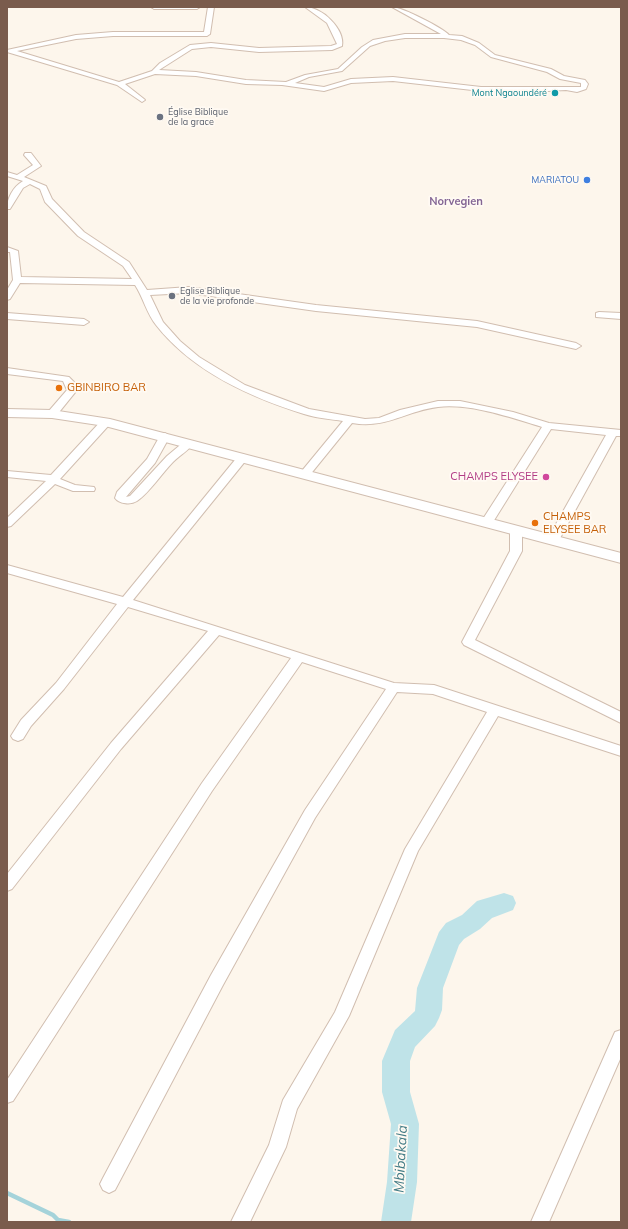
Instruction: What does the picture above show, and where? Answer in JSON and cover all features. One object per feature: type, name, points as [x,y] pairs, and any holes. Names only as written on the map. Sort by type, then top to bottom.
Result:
[{"type":"street","points":[[154,7],[197,7]]},
{"type":"street","points":[[8,51],[76,38],[112,34],[207,34],[211,7]]},
{"type":"street","points":[[154,72],[160,64],[181,56],[190,47],[211,45],[259,50],[332,48],[340,45],[336,32],[330,21],[308,7]]},
{"type":"street","points":[[396,7],[432,28],[442,30],[447,37]]},
{"type":"street","points":[[119,84],[154,72],[196,74],[246,82],[282,84],[324,89],[351,81],[393,79],[481,89],[529,90],[566,88],[577,90],[584,88],[585,84],[583,81],[562,78],[549,70],[536,68],[493,56],[477,44],[462,38],[429,35],[387,39],[368,45],[354,60],[340,70],[307,76],[298,81],[282,84]]},
{"type":"street","points":[[8,51],[119,84],[130,90],[142,100]]},
{"type":"street","points":[[18,177],[37,166],[28,155]]},
{"type":"street","points":[[7,174],[30,181],[43,188],[48,200],[81,234],[126,264],[145,293],[159,324],[177,343],[196,359],[242,387],[307,412],[365,422],[381,421],[411,410],[438,404],[454,404],[475,406],[537,421],[548,426],[616,433],[553,540]]},
{"type":"street","points":[[7,207],[20,186],[30,181]]},
{"type":"street","points":[[7,249],[14,251],[17,268],[17,280],[7,297]]},
{"type":"street","points":[[17,280],[137,282]]},
{"type":"street","points":[[145,293],[189,290],[275,303],[397,317],[477,324],[576,346]]},
{"type":"street","points":[[599,315],[621,316]]},
{"type":"street","points":[[7,316],[84,322]]},
{"type":"street","points":[[7,371],[66,379],[70,383],[72,390],[52,414]]},
{"type":"street","points":[[7,413],[52,414],[165,436],[621,558]]},
{"type":"street","points":[[305,474],[349,420]]},
{"type":"street","points":[[7,524],[54,479],[104,425]]},
{"type":"street","points":[[486,522],[548,426]]},
{"type":"street","points":[[165,436],[156,447],[155,454],[121,494],[120,498],[124,500],[134,498],[171,458],[179,453],[189,443]]},
{"type":"street","points":[[155,454],[171,458]]},
{"type":"street","points":[[18,736],[26,722],[60,686],[84,653],[243,457]]},
{"type":"street","points":[[7,474],[54,479],[74,488],[90,489]]},
{"type":"street","points":[[516,530],[516,551],[468,642],[621,718]]},
{"type":"street","points":[[7,569],[126,602],[394,687],[434,690],[621,751]]},
{"type":"street","points":[[7,885],[116,746],[216,630]]},
{"type":"street","points":[[7,1095],[207,787],[299,656]]},
{"type":"street","points":[[110,1184],[217,980],[310,814],[394,687]]},
{"type":"street","points":[[240,1222],[277,1147],[288,1106],[341,1016],[412,849],[495,709]]},
{"type":"street","points":[[540,1222],[603,1082],[621,1037]]},
{"type":"waterway","name":"Mbibakala","points":[[396,1222],[402,1182],[405,1124],[396,1092],[396,1061],[405,1039],[426,1018],[429,1010],[430,988],[448,940],[455,931],[471,922],[486,908],[491,908],[504,903]]},
{"type":"waterway","points":[[7,1193],[53,1215],[58,1220],[69,1222]]},
{"type":"place","name":"Mont Ngaoundéré","points":[[555,93]]},
{"type":"place","name":"Église Biblique de la grace","points":[[160,117]]},
{"type":"place","name":"MARIATOU","points":[[587,180]]},
{"type":"place","name":"Eglise Biblique de la vie profonde","points":[[172,296]]},
{"type":"place","name":"GBINBIRO BAR","points":[[59,388]]},
{"type":"place","name":"CHAMPS ELYSEE","points":[[546,477]]},
{"type":"place","name":"CHAMPS ELYSEE BAR","points":[[535,523]]},
{"type":"district","name":"Norvegien","points":[[456,202]]}]
